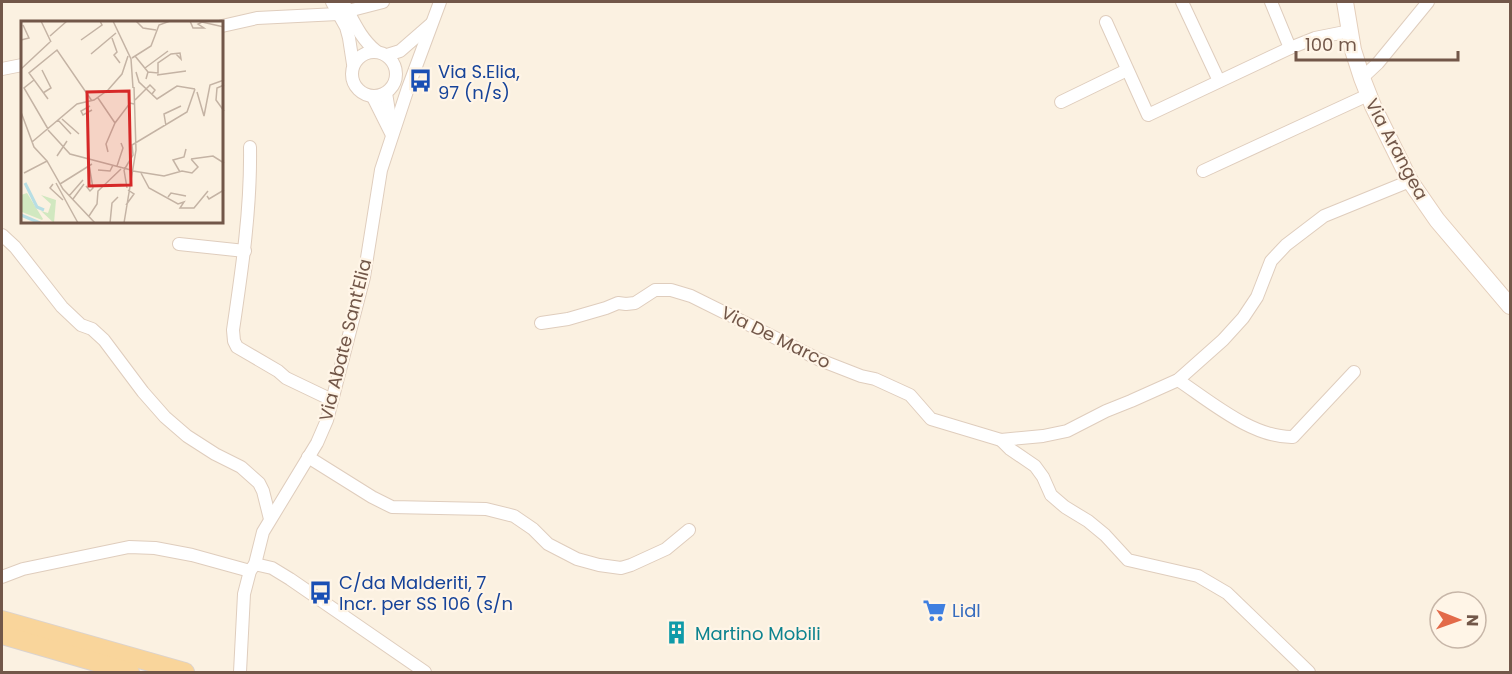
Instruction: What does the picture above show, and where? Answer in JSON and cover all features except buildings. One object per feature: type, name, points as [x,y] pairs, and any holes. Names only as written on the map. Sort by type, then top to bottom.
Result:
[{"type":"main road","points":[[2,620],[185,672]]},
{"type":"main road","points":[[2,635],[130,672]]},
{"type":"street","points":[[332,2],[343,9],[366,43],[395,66]]},
{"type":"street","points":[[224,26],[256,18],[343,9],[384,2]]},
{"type":"street","name":"Via Abate Sant'Elia","points":[[240,672],[244,594],[263,532],[317,443],[327,420],[364,277],[381,170],[440,2]]},
{"type":"street","points":[[1182,2],[1219,81]]},
{"type":"street","points":[[1271,2],[1290,48]]},
{"type":"street","name":"Via Arangea","points":[[1346,2],[1353,50],[1368,95],[1410,181],[1437,220],[1510,306]]},
{"type":"street","points":[[1362,78],[1378,63],[1428,2]]},
{"type":"street","points":[[343,9],[353,64],[352,81],[364,95],[380,96],[392,88],[396,81],[395,66],[400,51]]},
{"type":"street","points":[[1106,22],[1148,115],[1290,48],[1315,38],[1350,31]]},
{"type":"street","name":"Via Abate Sant'Elia","points":[[381,53],[400,51],[432,23]]},
{"type":"street","points":[[353,64],[367,52],[381,53]]},
{"type":"street","points":[[2,69],[21,65]]},
{"type":"street","points":[[1061,102],[1127,70]]},
{"type":"street","name":"Via Abate Sant'Elia","points":[[386,93],[392,135]]},
{"type":"street","points":[[1203,171],[1368,95]]},
{"type":"street","points":[[373,97],[392,135]]},
{"type":"street","points":[[250,147],[249,204],[245,251],[233,330],[234,341],[237,347],[286,378],[332,400]]},
{"type":"street","points":[[1001,440],[1067,431],[1106,411],[1178,380],[1224,340],[1243,318],[1257,297],[1271,261],[1286,245],[1324,216],[1410,181]]},
{"type":"street","points":[[2,235],[15,247],[62,307],[81,325],[92,329],[104,340],[165,417],[215,454],[241,467],[259,483],[270,519]]},
{"type":"street","points":[[179,244],[245,251]]},
{"type":"street","name":"Via De Marco","points":[[541,323],[568,319],[618,303],[635,303],[655,290],[671,290],[691,296],[820,360],[875,379],[910,395],[931,419],[1001,440]]},
{"type":"street","points":[[1178,380],[1250,427],[1280,437],[1293,437],[1354,372]]},
{"type":"street","points":[[1001,440],[1035,466],[1051,495],[1105,535],[1128,560],[1198,576],[1227,593],[1309,672]]},
{"type":"street","points":[[308,457],[392,507],[486,508],[514,516],[533,529],[548,544],[577,559],[600,565],[621,568],[631,565],[666,549],[689,530]]},
{"type":"street","points":[[2,577],[23,569],[129,548],[155,548],[253,567],[272,568],[425,672]]},
{"type":"place","name":"Via S.Elia, 97 (n/s)","points":[[420,81]]},
{"type":"place","name":"C/da Malderiti, 7 Incr. per SS 106 (s/n","points":[[321,592]]},
{"type":"place","name":"Lidl","points":[[934,610]]},
{"type":"place","name":"Martino Mobili","points":[[677,633]]}]
